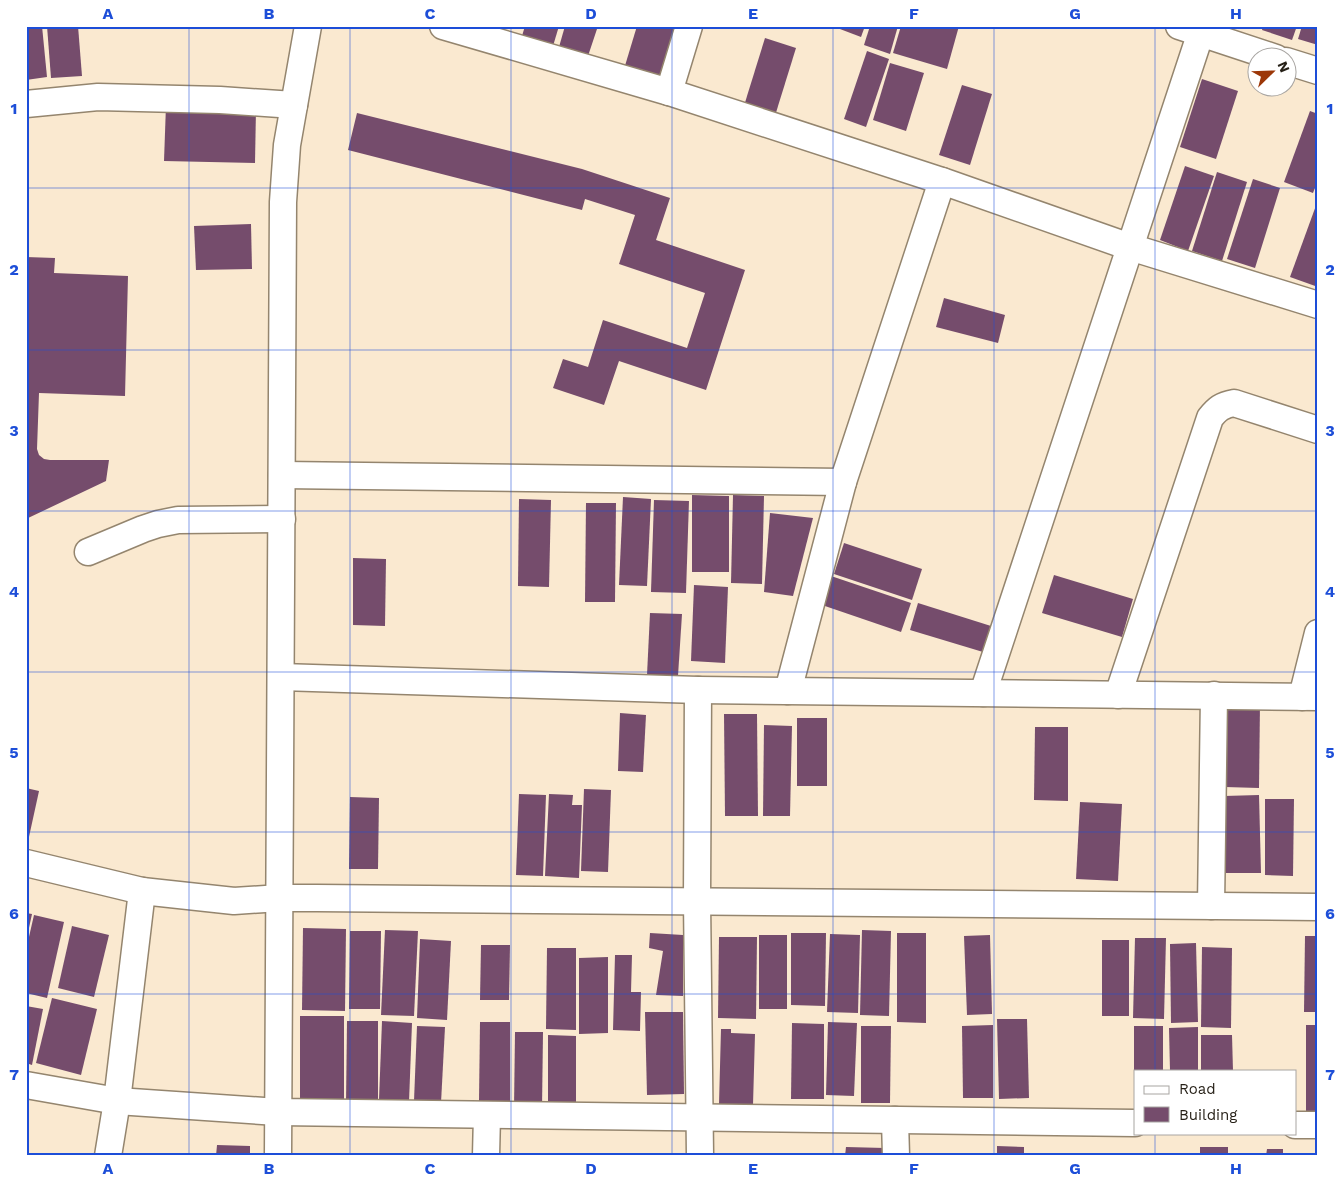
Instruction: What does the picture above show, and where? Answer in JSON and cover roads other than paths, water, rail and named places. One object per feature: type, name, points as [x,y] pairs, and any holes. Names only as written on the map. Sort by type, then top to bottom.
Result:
[{"type":"street","points":[[278,1156],[283,202],[287,145],[308,26]]},
{"type":"street","points":[[443,26],[670,92],[942,182],[1130,247],[1318,305]]},
{"type":"street","points":[[670,92],[688,26]]},
{"type":"street","points":[[983,693],[1130,247],[1195,29],[1248,48]]},
{"type":"street","points":[[1296,64],[1318,71]]},
{"type":"street","points":[[26,104],[98,97],[220,100],[294,105]]},
{"type":"street","points":[[788,691],[843,482],[942,182]]},
{"type":"street","points":[[1118,695],[1210,418],[1216,410],[1224,404],[1234,403],[1318,430]]},
{"type":"street","points":[[282,475],[843,482]]},
{"type":"street","points":[[88,552],[143,528],[178,520],[282,519]]},
{"type":"street","points":[[281,677],[698,690],[1310,697],[1318,633]]},
{"type":"street","points":[[698,690],[697,900],[700,1156]]},
{"type":"street","points":[[1211,906],[1214,695]]},
{"type":"street","points":[[26,863],[142,891],[234,901],[280,898],[697,900],[1318,907]]},
{"type":"street","points":[[108,1156],[142,891]]},
{"type":"street","points":[[26,1085],[116,1101],[278,1112],[1134,1123]]},
{"type":"street","points":[[486,1115],[486,1156]]},
{"type":"street","points":[[895,1120],[896,1156]]},
{"type":"street","points":[[1296,1125],[1318,1125]]}]
